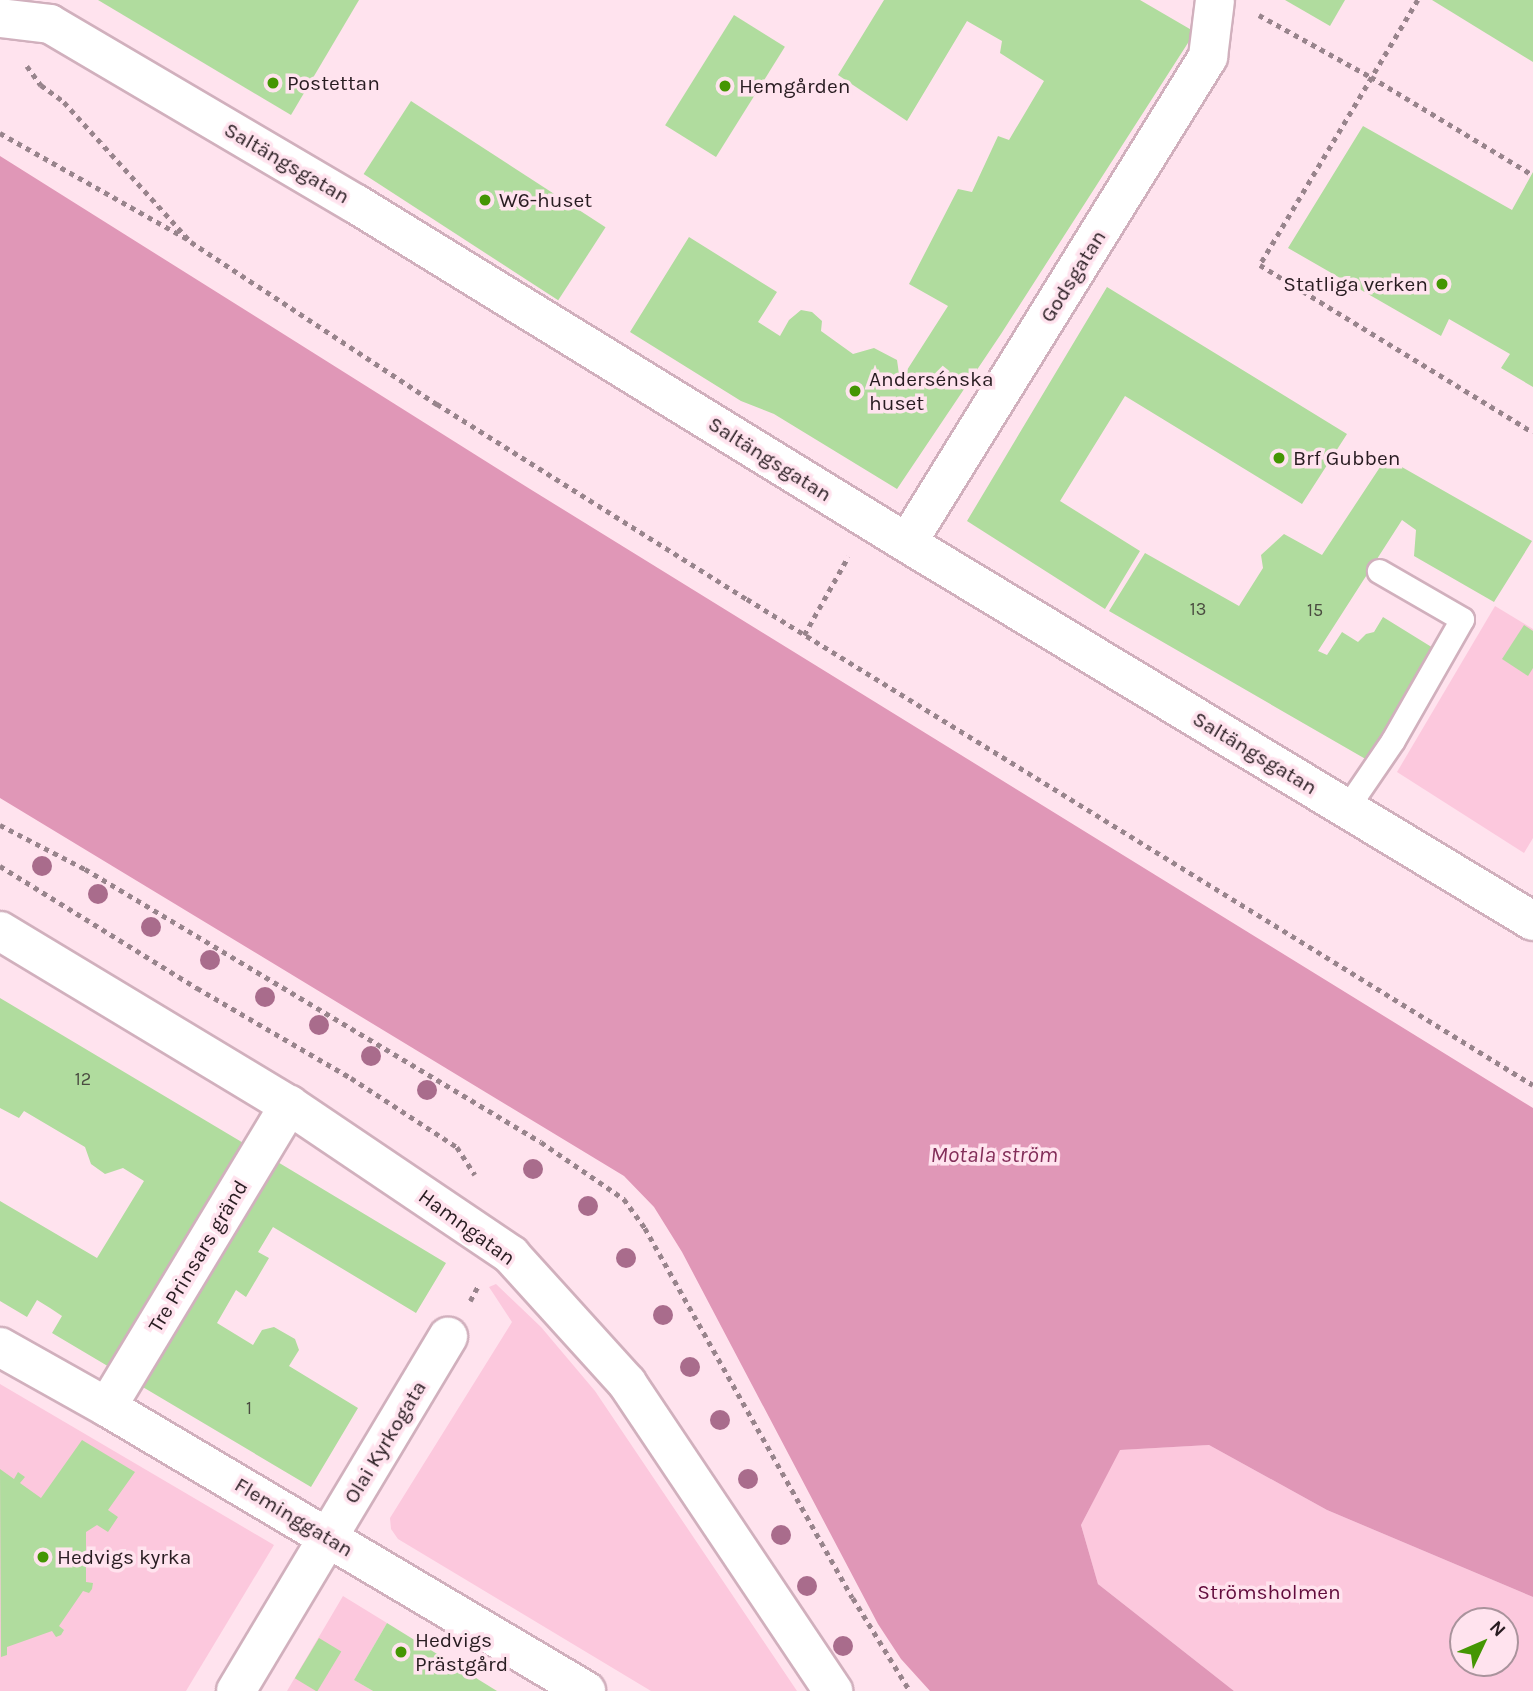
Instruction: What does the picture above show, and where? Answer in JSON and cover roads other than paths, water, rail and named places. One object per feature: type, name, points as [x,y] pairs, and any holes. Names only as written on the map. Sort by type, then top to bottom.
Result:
[{"type":"street","name":"Godsgatan","points":[[907,543],[1208,57],[1215,0]]},
{"type":"street","name":"Saltängsgatan","points":[[0,18],[50,24],[356,204],[869,520],[1533,921]]},
{"type":"street","name":"Hamngatan","points":[[0,931],[289,1105],[489,1238],[547,1290],[627,1383],[833,1691]]},
{"type":"street","name":"Tre Prinsars gränd","points":[[107,1406],[289,1105]]},
{"type":"street","name":"Olai Kyrkogata","points":[[236,1691],[448,1337]]},
{"type":"street","name":"Fleminggatan","points":[[0,1347],[107,1406],[586,1691]]},
{"type":"lane","points":[[1346,809],[1393,740],[1462,619],[1379,571]]},
{"type":"water","name":"Motala ström","points":[[0,156],[530,489],[1533,1108],[1533,1597],[1327,1510],[1209,1445],[1120,1450],[1081,1525],[1098,1584],[1234,1691],[930,1691],[901,1659],[878,1624],[682,1252],[654,1207],[624,1176],[0,798]]},
{"type":"place","name":"Postettan","points":[[273,83]]},
{"type":"place","name":"Hemgården","points":[[725,86]]},
{"type":"place","name":"W6-huset","points":[[485,200]]},
{"type":"place","name":"Statliga verken","points":[[1442,284]]},
{"type":"place","name":"Andersénska huset","points":[[855,391]]},
{"type":"place","name":"Brf Gubben","points":[[1279,458]]},
{"type":"place","name":"Hedvigs kyrka","points":[[43,1557]]},
{"type":"place","name":"Hedvigs Prästgård","points":[[401,1652]]},
{"type":"park label","name":"Strömsholmen","points":[[1269,1592]]}]
